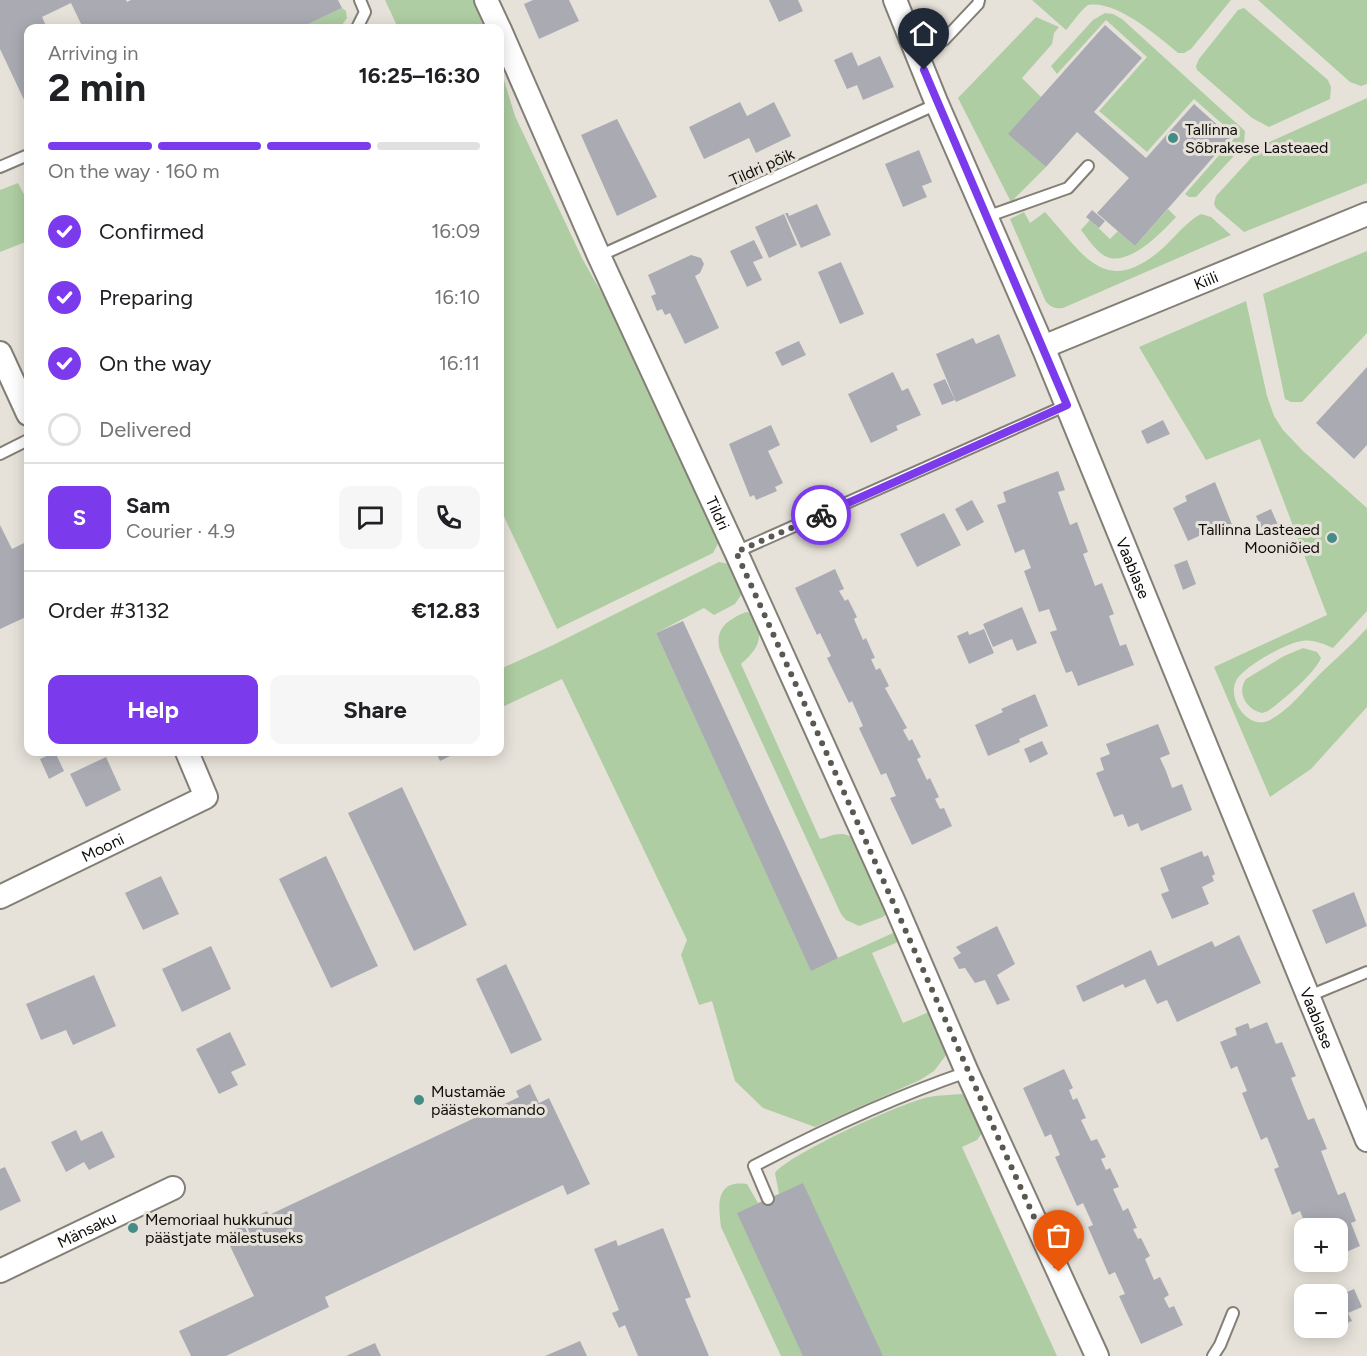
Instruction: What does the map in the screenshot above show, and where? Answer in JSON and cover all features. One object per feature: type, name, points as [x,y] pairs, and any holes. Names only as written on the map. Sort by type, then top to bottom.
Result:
[{"type":"street","name":"Tildri","points":[[486,0],[497,24]]},
{"type":"street","name":"Vaablase","points":[[895,0],[1043,347],[1367,1140]]},
{"type":"street","name":"Tildri","points":[[504,40],[599,256],[736,552],[894,902],[967,1072],[1097,1356]]},
{"type":"street","name":"Kiili","points":[[1043,347],[1367,214]]},
{"type":"street","points":[[0,353],[24,405]]},
{"type":"street","name":"Mooni","points":[[0,897],[206,797],[189,756]]},
{"type":"street","name":"Mänsaku","points":[[0,1271],[173,1188]]},
{"type":"lane","points":[[359,24],[365,12],[360,0]]},
{"type":"lane","points":[[917,53],[944,40],[978,4],[979,0]]},
{"type":"lane","name":"Tildri põik","points":[[599,256],[938,104]]},
{"type":"lane","points":[[0,166],[24,157]]},
{"type":"lane","points":[[986,217],[1068,188],[1088,166]]},
{"type":"lane","points":[[736,552],[1067,405]]},
{"type":"lane","points":[[0,454],[24,442]]},
{"type":"lane","points":[[1309,996],[1367,972]]},
{"type":"lane","points":[[768,1199],[754,1166],[820,1132],[925,1087],[967,1072]]},
{"type":"lane","points":[[1213,1356],[1233,1313]]},
{"type":"green space","points":[[385,0],[478,0],[486,24],[396,24]]},
{"type":"green space","points":[[1032,0],[1231,0],[1191,49],[1178,53],[1136,21],[1111,8],[1088,5],[1066,30]]},
{"type":"green space","points":[[1258,0],[1367,0],[1367,84],[1361,86],[1350,82]]},
{"type":"green space","points":[[342,8],[346,11],[347,18],[343,24],[308,24]]},
{"type":"green space","points":[[1244,8],[1328,80],[1331,87],[1330,99],[1269,127],[1252,118],[1197,70],[1199,59],[1238,10]]},
{"type":"green space","points":[[1105,13],[1122,19],[1245,131],[1244,145],[1196,197],[1189,197],[1185,194],[1236,136],[1194,99],[1147,152],[1099,111],[1147,57],[1106,20],[1057,74],[1051,66],[1093,20]]},
{"type":"green space","points":[[1036,17],[1059,27],[1054,33],[1052,44],[1022,78],[1041,97],[1009,134],[1046,167],[1011,202],[958,98]]},
{"type":"green space","points":[[504,80],[515,116],[583,260],[612,311],[720,540],[713,553],[557,629],[504,516]]},
{"type":"green space","points":[[1367,98],[1367,183],[1244,232],[1216,208],[1214,204],[1216,196],[1263,145]]},
{"type":"green space","points":[[18,183],[24,194],[24,243],[0,252],[0,190]]},
{"type":"green space","points":[[1168,209],[1176,217],[1145,246],[1126,257],[1116,258],[1103,255],[1081,230],[1090,220],[1110,239],[1118,231],[1135,246]]},
{"type":"green space","points":[[1024,212],[1030,223],[1045,212],[1084,256],[1110,270],[1126,270],[1143,263],[1201,214],[1211,217],[1231,235],[1063,308],[1056,308],[1046,302],[1010,219]]},
{"type":"green space","points":[[1367,251],[1367,333],[1302,402],[1291,402],[1285,399],[1263,294]]},
{"type":"green space","points":[[1246,301],[1267,396],[1274,416],[1283,430],[1303,451],[1367,508],[1367,611],[1333,648],[1318,642],[1295,642],[1256,663],[1236,681],[1235,697],[1242,712],[1255,721],[1270,720],[1290,706],[1367,628],[1367,707],[1311,769],[1270,797],[1214,667],[1327,615],[1260,439],[1206,460],[1139,347]]},
{"type":"green space","points":[[719,562],[729,564],[743,592],[735,604],[714,615],[704,608],[656,633],[811,970],[893,933],[898,937],[898,942],[872,953],[903,1023],[929,1012],[950,1050],[934,1071],[920,1080],[815,1127],[763,1108],[735,1081],[712,1001],[699,1005],[681,955],[687,940],[562,679],[504,706],[504,667]]},
{"type":"green space","points":[[746,612],[751,613],[759,635],[753,652],[741,664],[820,839],[842,834],[854,840],[887,913],[883,917],[859,926],[846,920],[841,914],[720,651],[719,637],[724,626],[733,618]]},
{"type":"green space","points":[[1303,648],[1317,652],[1321,658],[1305,679],[1268,711],[1262,713],[1248,705],[1242,690],[1246,679],[1284,656]]},
{"type":"green space","points":[[962,1094],[972,1104],[984,1130],[977,1140],[962,1147],[1057,1356],[781,1356],[721,1227],[719,1210],[724,1190],[729,1186],[747,1184],[758,1203],[779,1194],[775,1173],[785,1164],[823,1142],[915,1101],[933,1096]]},
{"type":"building","points":[[0,0],[126,0],[127,2],[131,0],[338,0],[342,8],[308,24],[81,24],[71,3],[42,17],[45,24],[24,24],[24,100],[0,49]]},
{"type":"building","points":[[533,0],[569,0],[579,21],[539,39],[524,4]]},
{"type":"building","points":[[769,0],[798,0],[803,11],[779,22]]},
{"type":"building","points":[[1105,25],[1142,58],[1094,112],[1146,158],[1194,104],[1231,137],[1135,246],[1097,213],[1129,178],[1077,132],[1046,167],[1008,134]]},
{"type":"building","points":[[852,52],[858,66],[880,56],[894,87],[863,100],[857,85],[847,89],[834,60]]},
{"type":"building","points":[[740,102],[747,116],[774,102],[791,136],[756,153],[749,138],[704,159],[689,127]]},
{"type":"building","points":[[617,119],[657,197],[617,216],[581,135]]},
{"type":"building","points":[[919,150],[932,182],[922,186],[927,197],[903,207],[885,164]]},
{"type":"building","points":[[817,204],[831,235],[801,248],[785,213],[789,216]]},
{"type":"building","points":[[1092,210],[1105,221],[1099,228],[1086,217]]},
{"type":"building","points":[[784,214],[797,245],[769,258],[755,227]]},
{"type":"building","points":[[754,240],[763,258],[753,262],[762,280],[747,287],[730,251]]},
{"type":"building","points":[[691,255],[701,258],[704,264],[700,273],[695,276],[719,328],[685,344],[670,313],[665,315],[662,309],[657,311],[651,296],[656,294],[648,275]]},
{"type":"building","points":[[841,262],[864,314],[840,324],[818,272]]},
{"type":"building","points":[[999,334],[1016,376],[956,402],[936,354],[973,338],[976,344]]},
{"type":"building","points":[[799,341],[806,355],[782,366],[775,352]]},
{"type":"building","points":[[1367,367],[1367,445],[1354,459],[1316,423]]},
{"type":"building","points":[[893,372],[902,391],[908,388],[921,415],[896,426],[898,430],[871,443],[848,394]]},
{"type":"building","points":[[945,379],[955,400],[942,405],[933,384]]},
{"type":"building","points":[[1163,420],[1170,434],[1147,444],[1141,431]]},
{"type":"building","points":[[771,425],[780,445],[768,451],[783,483],[775,487],[777,491],[756,500],[754,495],[750,497],[729,444]]},
{"type":"building","points":[[1058,471],[1065,490],[1058,492],[1070,525],[1077,522],[1088,552],[1083,554],[1095,586],[1102,583],[1114,614],[1109,616],[1120,646],[1126,644],[1134,665],[1078,686],[1072,671],[1066,673],[1050,632],[1057,630],[1049,609],[1039,612],[1024,571],[1031,568],[1024,549],[1015,553],[997,505],[1006,502],[1003,492]]},
{"type":"building","points":[[1215,482],[1233,527],[1215,535],[1212,530],[1188,541],[1173,508],[1187,501],[1185,496]]},
{"type":"building","points":[[972,500],[984,522],[967,531],[955,509]]},
{"type":"building","points":[[1271,509],[1278,525],[1263,532],[1256,516]]},
{"type":"building","points":[[944,513],[961,545],[917,567],[900,534]]},
{"type":"building","points":[[0,525],[12,549],[24,543],[24,618],[0,629]]},
{"type":"building","points":[[1187,560],[1196,584],[1183,590],[1174,565]]},
{"type":"building","points":[[835,569],[844,589],[839,591],[845,601],[848,599],[857,617],[854,619],[863,640],[866,638],[875,658],[871,659],[876,670],[880,668],[889,686],[885,688],[907,728],[903,730],[909,741],[912,739],[921,757],[917,759],[927,780],[930,778],[939,797],[935,799],[940,809],[944,808],[952,826],[912,845],[890,798],[896,796],[886,773],[881,775],[859,728],[863,726],[852,701],[849,703],[827,658],[831,656],[820,633],[817,635],[795,588]]},
{"type":"building","points":[[1022,607],[1037,643],[1017,651],[1012,639],[993,647],[983,624]]},
{"type":"building","points":[[683,621],[838,958],[811,971],[656,633]]},
{"type":"building","points":[[984,629],[994,653],[969,664],[957,636],[968,631],[969,635]]},
{"type":"building","points":[[1035,694],[1048,726],[988,756],[975,725],[1003,712],[1001,709]]},
{"type":"building","points":[[1158,724],[1170,754],[1160,758],[1172,788],[1182,784],[1192,810],[1141,831],[1138,823],[1128,827],[1123,814],[1114,817],[1096,773],[1104,770],[1100,758],[1110,754],[1106,744]]},
{"type":"building","points":[[1042,741],[1048,754],[1030,763],[1024,749]]},
{"type":"building","points":[[46,756],[57,756],[64,771],[49,779],[40,759]]},
{"type":"building","points":[[438,756],[450,756],[440,761]]},
{"type":"building","points":[[106,757],[121,790],[86,807],[70,774]]},
{"type":"building","points":[[402,787],[467,925],[414,951],[348,813]]},
{"type":"building","points":[[1202,851],[1204,857],[1208,855],[1215,874],[1212,876],[1214,881],[1202,887],[1209,904],[1172,919],[1161,894],[1169,891],[1160,868]]},
{"type":"building","points":[[326,856],[378,966],[331,988],[279,879]]},
{"type":"building","points":[[161,876],[179,914],[143,930],[125,893]]},
{"type":"building","points":[[1354,892],[1367,926],[1326,944],[1312,910]]},
{"type":"building","points":[[997,926],[1015,964],[997,975],[1010,1000],[997,1005],[985,980],[975,983],[965,968],[959,969],[953,958],[961,953],[956,947]]},
{"type":"building","points":[[1239,935],[1261,983],[1177,1022],[1167,1000],[1157,1004],[1145,979],[1125,988],[1123,984],[1083,1002],[1076,986],[1151,950],[1158,966],[1212,941],[1215,947]]},
{"type":"building","points":[[211,946],[231,989],[182,1012],[162,969]]},
{"type":"building","points":[[506,964],[542,1040],[511,1054],[476,979]]},
{"type":"building","points":[[94,975],[116,1026],[73,1045],[66,1030],[41,1040],[26,1004]]},
{"type":"building","points":[[1267,1022],[1276,1044],[1282,1042],[1296,1076],[1291,1078],[1308,1120],[1314,1118],[1327,1149],[1321,1151],[1338,1195],[1345,1192],[1356,1221],[1351,1223],[1360,1246],[1348,1251],[1348,1218],[1303,1218],[1300,1211],[1292,1215],[1274,1169],[1279,1167],[1267,1137],[1261,1140],[1242,1093],[1247,1091],[1237,1066],[1231,1069],[1220,1042],[1237,1035],[1235,1028],[1248,1023],[1250,1029]]},
{"type":"building","points":[[230,1032],[246,1065],[231,1072],[238,1085],[219,1094],[196,1049]]},
{"type":"building","points":[[1064,1069],[1073,1088],[1069,1090],[1073,1100],[1077,1098],[1086,1118],[1081,1120],[1091,1141],[1097,1139],[1106,1157],[1101,1159],[1106,1170],[1110,1168],[1119,1187],[1113,1189],[1123,1211],[1128,1208],[1137,1228],[1133,1229],[1138,1239],[1141,1238],[1150,1256],[1145,1259],[1154,1280],[1160,1277],[1169,1295],[1164,1298],[1169,1308],[1174,1306],[1183,1325],[1141,1344],[1119,1296],[1125,1294],[1115,1272],[1109,1275],[1088,1227],[1093,1225],[1083,1203],[1077,1206],[1055,1157],[1060,1155],[1051,1134],[1045,1137],[1023,1088]]},
{"type":"building","points":[[530,1084],[539,1103],[549,1098],[590,1184],[567,1195],[563,1185],[325,1297],[329,1307],[226,1356],[191,1356],[179,1331],[254,1296],[230,1246],[251,1236],[245,1222],[267,1211],[269,1215],[519,1097],[516,1091]]},
{"type":"building","points":[[76,1130],[81,1141],[102,1131],[115,1157],[89,1170],[84,1162],[66,1172],[51,1142]]},
{"type":"building","points":[[5,1167],[21,1201],[0,1211],[0,1169]]},
{"type":"building","points":[[803,1183],[883,1356],[803,1356],[737,1213]]},
{"type":"building","points":[[244,1225],[248,1234],[229,1242],[226,1234]]},
{"type":"building","points":[[663,1228],[691,1297],[685,1299],[709,1356],[638,1356],[625,1325],[619,1328],[612,1313],[619,1310],[594,1249],[616,1240],[618,1246]]},
{"type":"building","points":[[1354,1289],[1362,1307],[1348,1313],[1348,1292]]},
{"type":"building","points":[[580,1341],[587,1356],[545,1356]]},
{"type":"building","points":[[375,1343],[381,1356],[346,1356]]},
{"type":"way so far","points":[[821,515],[736,552],[894,902],[967,1072],[1059,1272]]},
{"type":"place","name":"Tallinna Sõbrakese Lasteaed","points":[[1173,138]]},
{"type":"place","name":"Tallinna Lasteaed Mooniõied","points":[[1332,538]]},
{"type":"place","name":"Mustamäe päästekomando","points":[[419,1100]]},
{"type":"place","name":"Memoriaal hukkunud päästjate mälestuseks","points":[[133,1228]]},
{"type":"route","points":[[821,515],[1067,405],[924,70]]}]
